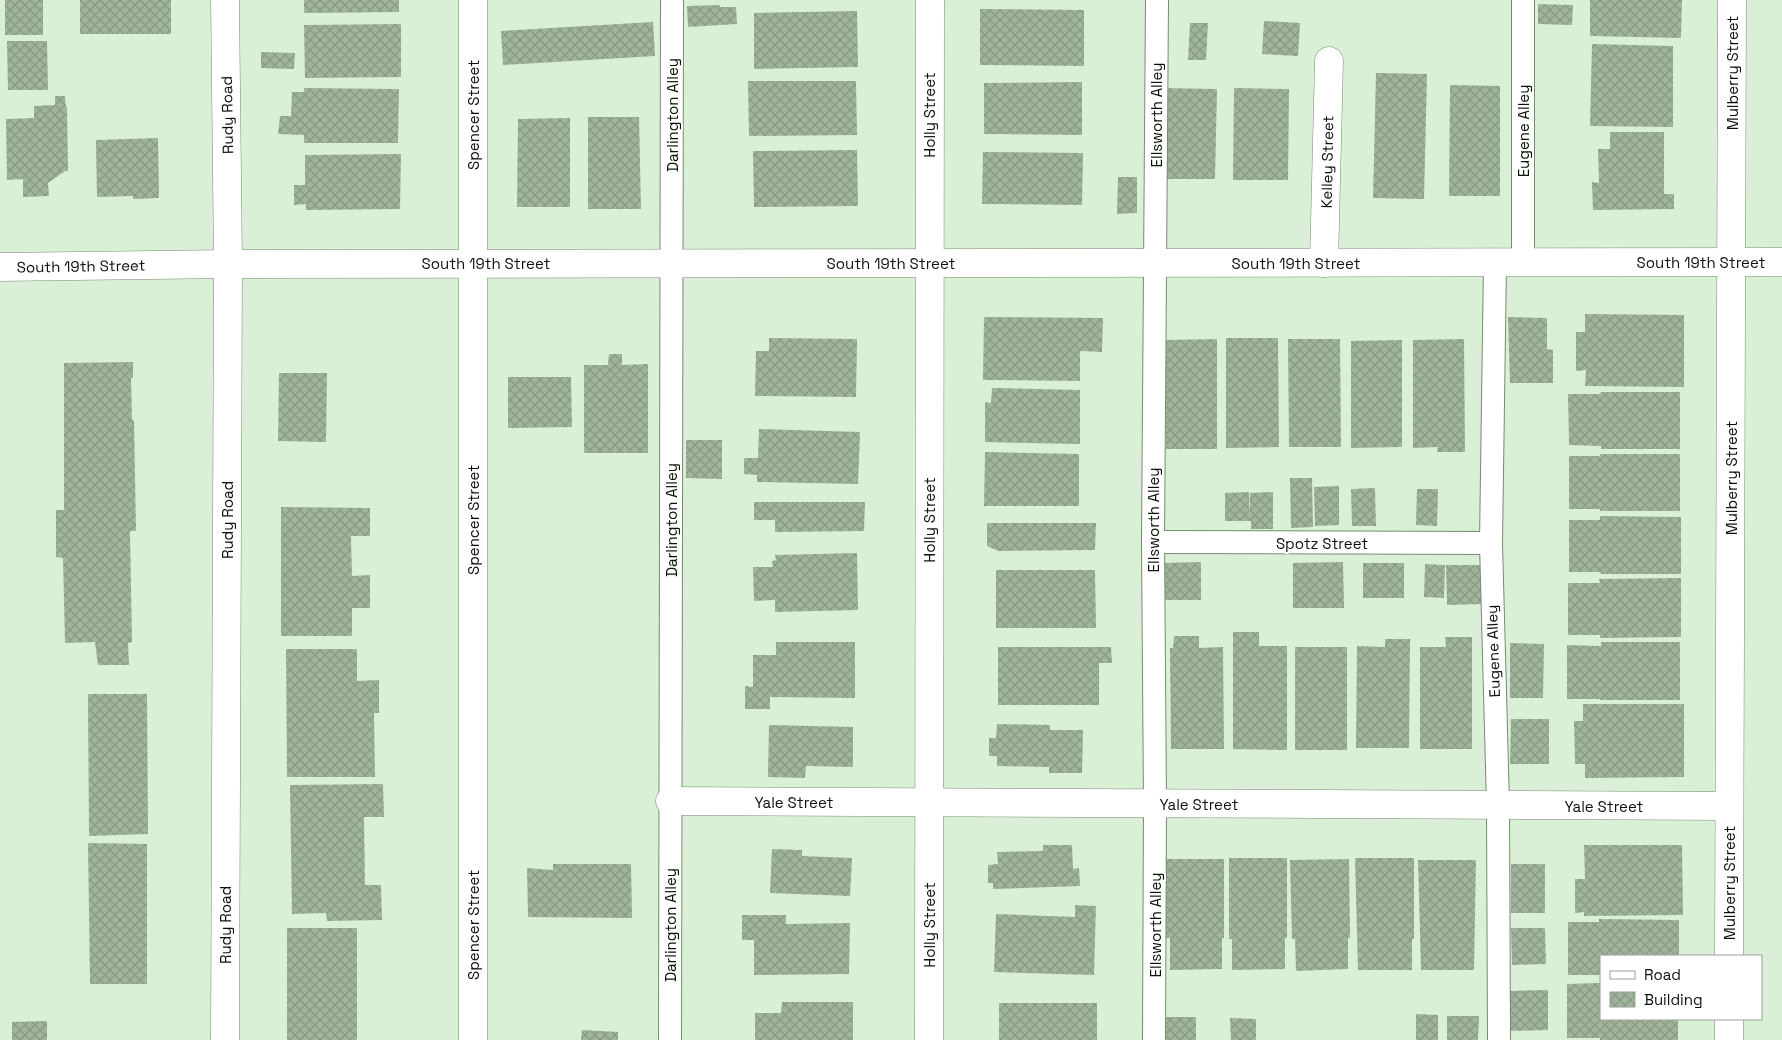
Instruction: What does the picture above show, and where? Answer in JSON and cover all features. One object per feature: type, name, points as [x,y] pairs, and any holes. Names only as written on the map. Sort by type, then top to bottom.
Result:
[{"type":"street","name":"Rudy Road","points":[[225,1040],[228,264],[226,0]]},
{"type":"street","name":"Spencer Street","points":[[473,0],[473,1040]]},
{"type":"street","name":"Holly Street","points":[[928,1040],[930,0]]},
{"type":"street","name":"Mulberry Street","points":[[1729,955],[1732,0]]},
{"type":"street","name":"Kelley Street","points":[[1324,263],[1329,61]]},
{"type":"street","name":"South 19th Street","points":[[0,266],[473,263],[1782,262]]},
{"type":"street","name":"Yale Street","points":[[670,801],[1728,806]]},
{"type":"street","points":[[1729,1020],[1729,1040]]},
{"type":"lane","name":"Darlington Alley","points":[[670,1040],[672,0]]},
{"type":"lane","name":"Ellsworth Alley","points":[[1154,1040],[1153,542],[1157,0]]},
{"type":"lane","name":"Eugene Alley","points":[[1523,0],[1523,262]]},
{"type":"lane","name":"Eugene Alley","points":[[1495,262],[1490,542],[1498,805],[1499,1040]]},
{"type":"lane","name":"Spotz Street","points":[[1153,542],[1490,542]]},
{"type":"building","points":[[5,0],[43,0],[43,35],[5,35]]},
{"type":"building","points":[[80,0],[171,0],[171,34],[80,34]]},
{"type":"building","points":[[304,0],[399,0],[399,12],[304,13]]},
{"type":"building","points":[[1590,0],[1682,0],[1681,38],[1590,36]]},
{"type":"building","points":[[1538,4],[1573,5],[1572,25],[1538,24]]},
{"type":"building","points":[[720,5],[720,7],[736,7],[737,24],[688,27],[687,6]]},
{"type":"building","points":[[980,9],[1084,10],[1084,66],[980,65]]},
{"type":"building","points":[[857,11],[858,67],[754,69],[754,13]]},
{"type":"building","points":[[1264,21],[1300,23],[1298,56],[1262,54]]},
{"type":"building","points":[[653,22],[655,56],[503,65],[501,31]]},
{"type":"building","points":[[1190,23],[1208,23],[1206,60],[1188,60]]},
{"type":"building","points":[[401,24],[401,77],[305,78],[304,25]]},
{"type":"building","points":[[7,41],[47,41],[48,90],[8,90]]},
{"type":"building","points":[[1592,44],[1673,46],[1673,127],[1590,126]]},
{"type":"building","points":[[261,52],[295,53],[294,69],[261,68]]},
{"type":"building","points":[[1376,73],[1427,74],[1424,199],[1373,198]]},
{"type":"building","points":[[748,81],[856,81],[857,135],[749,136]]},
{"type":"building","points":[[1082,82],[1082,135],[984,134],[984,83]]},
{"type":"building","points":[[1450,85],[1500,86],[1500,196],[1449,196]]},
{"type":"building","points":[[304,88],[399,89],[398,143],[304,143],[304,135],[278,134],[280,116],[291,116],[292,92],[304,92]]},
{"type":"building","points":[[1161,88],[1217,89],[1215,179],[1160,179]]},
{"type":"building","points":[[1234,88],[1289,89],[1288,180],[1233,180]]},
{"type":"building","points":[[55,96],[65,96],[67,107],[68,171],[65,171],[48,183],[49,196],[23,197],[23,179],[7,180],[6,119],[34,118],[34,106],[55,105]]},
{"type":"building","points":[[588,117],[639,117],[641,209],[588,209]]},
{"type":"building","points":[[570,118],[570,207],[517,207],[518,119]]},
{"type":"building","points":[[1610,132],[1664,132],[1664,194],[1674,194],[1674,209],[1593,210],[1592,182],[1599,183],[1598,149],[1610,149]]},
{"type":"building","points":[[158,138],[159,198],[133,199],[133,196],[97,197],[96,140]]},
{"type":"building","points":[[857,150],[858,206],[754,207],[753,151]]},
{"type":"building","points":[[983,152],[1083,153],[1082,205],[982,204]]},
{"type":"building","points":[[401,154],[400,209],[306,210],[306,204],[294,205],[294,185],[305,185],[305,155]]},
{"type":"building","points":[[1118,177],[1137,177],[1137,213],[1117,214]]},
{"type":"building","points":[[1585,314],[1684,315],[1684,387],[1585,386],[1586,370],[1576,371],[1576,332],[1585,332]]},
{"type":"building","points":[[984,317],[1103,318],[1102,352],[1080,351],[1080,381],[983,380]]},
{"type":"building","points":[[1508,317],[1547,318],[1547,349],[1553,350],[1553,383],[1510,383]]},
{"type":"building","points":[[769,338],[857,339],[856,397],[755,396],[756,351],[769,351]]},
{"type":"building","points":[[1226,338],[1278,338],[1279,447],[1226,448]]},
{"type":"building","points":[[1217,339],[1217,449],[1166,449],[1165,340]]},
{"type":"building","points":[[1288,339],[1340,339],[1341,447],[1289,447]]},
{"type":"building","points":[[1464,339],[1465,452],[1437,452],[1438,447],[1413,448],[1413,340]]},
{"type":"building","points":[[1402,340],[1402,447],[1351,448],[1351,341]]},
{"type":"building","points":[[609,354],[622,354],[622,365],[648,364],[648,453],[584,453],[584,365],[608,365]]},
{"type":"building","points":[[133,362],[133,378],[131,378],[132,420],[134,420],[136,531],[130,531],[132,642],[128,643],[129,665],[98,665],[95,642],[65,643],[63,558],[56,557],[56,510],[64,510],[64,363]]},
{"type":"building","points":[[279,373],[327,373],[326,442],[278,441]]},
{"type":"building","points":[[508,377],[571,377],[572,427],[508,428]]},
{"type":"building","points":[[992,388],[1080,390],[1080,444],[985,442],[985,402],[991,403]]},
{"type":"building","points":[[1600,392],[1680,392],[1680,449],[1601,449],[1601,446],[1569,445],[1568,394],[1601,394]]},
{"type":"building","points":[[759,429],[860,432],[858,484],[757,482],[757,475],[744,474],[744,458],[758,458]]},
{"type":"building","points":[[686,440],[722,440],[722,479],[686,478]]},
{"type":"building","points":[[985,452],[1079,454],[1079,506],[984,506]]},
{"type":"building","points":[[1600,454],[1680,454],[1680,511],[1569,509],[1569,456],[1600,456]]},
{"type":"building","points":[[1290,478],[1312,478],[1313,527],[1291,528]]},
{"type":"building","points":[[1339,486],[1339,525],[1315,526],[1314,487]]},
{"type":"building","points":[[1375,488],[1376,526],[1352,526],[1351,489]]},
{"type":"building","points":[[1417,489],[1438,489],[1437,526],[1416,525]]},
{"type":"building","points":[[1249,492],[1250,518],[1250,493],[1273,492],[1273,529],[1251,529],[1251,521],[1225,521],[1225,493]]},
{"type":"building","points":[[754,502],[865,502],[864,531],[775,532],[775,520],[754,520]]},
{"type":"building","points":[[281,507],[370,508],[370,536],[351,536],[352,576],[370,575],[370,608],[352,608],[352,636],[281,636]]},
{"type":"building","points":[[1600,516],[1681,517],[1681,574],[1569,572],[1569,520],[1600,520]]},
{"type":"building","points":[[987,523],[1096,523],[1095,550],[998,551],[987,546]]},
{"type":"building","points":[[857,553],[858,610],[775,612],[775,600],[754,601],[753,567],[773,567],[772,561],[776,560],[775,555]]},
{"type":"building","points":[[1201,562],[1201,600],[1164,600],[1164,563]]},
{"type":"building","points":[[1343,562],[1344,608],[1293,608],[1293,563]]},
{"type":"building","points":[[1363,563],[1404,563],[1404,598],[1363,598]]},
{"type":"building","points":[[1425,564],[1445,565],[1444,598],[1424,597]]},
{"type":"building","points":[[1446,565],[1483,565],[1483,604],[1447,605]]},
{"type":"building","points":[[996,570],[1095,570],[1096,628],[996,628]]},
{"type":"building","points":[[1681,578],[1681,637],[1600,638],[1600,635],[1568,635],[1568,583],[1600,583],[1599,579]]},
{"type":"building","points":[[1233,632],[1259,632],[1259,646],[1287,646],[1287,750],[1233,749]]},
{"type":"building","points":[[1174,636],[1199,636],[1199,648],[1223,647],[1224,749],[1171,749],[1170,648],[1173,648]]},
{"type":"building","points":[[1445,637],[1472,637],[1472,749],[1420,749],[1420,647],[1446,647]]},
{"type":"building","points":[[1385,639],[1410,639],[1409,748],[1356,748],[1357,646],[1385,647]]},
{"type":"building","points":[[776,642],[855,642],[855,698],[770,697],[770,709],[745,709],[745,686],[753,687],[753,655],[776,655]]},
{"type":"building","points":[[1601,642],[1680,642],[1680,700],[1567,699],[1567,645],[1601,646]]},
{"type":"building","points":[[1510,643],[1544,644],[1543,698],[1510,698]]},
{"type":"building","points":[[998,647],[1111,647],[1112,663],[1099,663],[1099,705],[998,705]]},
{"type":"building","points":[[1295,647],[1347,647],[1347,750],[1295,750]]},
{"type":"building","points":[[286,649],[357,649],[357,681],[379,680],[379,713],[374,713],[375,777],[287,777]]},
{"type":"building","points":[[88,694],[147,694],[148,834],[89,836]]},
{"type":"building","points":[[1583,704],[1684,704],[1684,777],[1585,778],[1585,764],[1575,764],[1574,721],[1583,721]]},
{"type":"building","points":[[1511,719],[1549,719],[1549,764],[1510,764]]},
{"type":"building","points":[[997,724],[1050,725],[1050,730],[1083,730],[1082,773],[1049,773],[1049,767],[997,766],[997,756],[989,756],[989,738],[996,738]]},
{"type":"building","points":[[769,725],[853,727],[853,767],[806,766],[805,778],[768,777]]},
{"type":"building","points":[[383,784],[384,817],[364,817],[365,885],[381,885],[382,920],[327,921],[326,913],[292,914],[290,785]]},
{"type":"building","points":[[88,843],[147,844],[147,984],[90,984]]},
{"type":"building","points":[[1043,845],[1072,845],[1073,869],[1079,868],[1080,886],[993,889],[993,883],[988,883],[988,865],[998,864],[997,852],[1043,851]]},
{"type":"building","points":[[1584,845],[1682,845],[1683,915],[1584,916],[1584,912],[1575,913],[1575,879],[1585,879]]},
{"type":"building","points":[[772,849],[802,850],[802,856],[852,858],[850,896],[770,893]]},
{"type":"building","points":[[1229,858],[1287,858],[1285,969],[1232,970],[1232,939],[1229,939]]},
{"type":"building","points":[[1355,858],[1414,858],[1412,970],[1358,970]]},
{"type":"building","points":[[1166,859],[1224,859],[1222,969],[1170,970],[1170,938],[1166,938]]},
{"type":"building","points":[[1349,859],[1350,938],[1348,938],[1348,969],[1296,971],[1295,939],[1292,939],[1290,860]]},
{"type":"building","points":[[1418,860],[1476,860],[1474,970],[1421,970]]},
{"type":"building","points":[[553,864],[631,864],[632,918],[528,917],[527,868],[553,870]]},
{"type":"building","points":[[1511,864],[1545,864],[1545,913],[1511,913]]},
{"type":"building","points":[[1075,905],[1096,906],[1094,975],[994,972],[996,914],[1075,917]]},
{"type":"building","points":[[742,915],[786,915],[786,924],[850,923],[849,974],[754,975],[754,940],[742,940]]},
{"type":"building","points":[[1599,919],[1679,920],[1679,955],[1600,955],[1600,975],[1568,975],[1568,922],[1599,922]]},
{"type":"building","points":[[287,928],[357,928],[357,1040],[287,1040]]},
{"type":"building","points":[[1511,928],[1545,928],[1546,964],[1512,965]]},
{"type":"building","points":[[1600,983],[1600,1020],[1678,1020],[1678,1040],[1567,1038],[1567,984]]},
{"type":"building","points":[[1548,990],[1548,1030],[1510,1031],[1509,991]]},
{"type":"building","points":[[782,1002],[853,1002],[853,1040],[755,1040],[755,1013],[781,1013]]},
{"type":"building","points":[[999,1003],[1097,1003],[1097,1040],[999,1040]]},
{"type":"building","points":[[1416,1014],[1438,1015],[1438,1040],[1416,1040]]},
{"type":"building","points":[[1447,1016],[1479,1016],[1478,1040],[1447,1040]]},
{"type":"building","points":[[1165,1017],[1196,1017],[1196,1040],[1164,1040]]},
{"type":"building","points":[[1230,1018],[1256,1019],[1256,1040],[1231,1040]]},
{"type":"building","points":[[47,1021],[47,1040],[12,1040],[12,1022]]},
{"type":"building","points":[[582,1030],[618,1032],[618,1040],[581,1040]]}]
